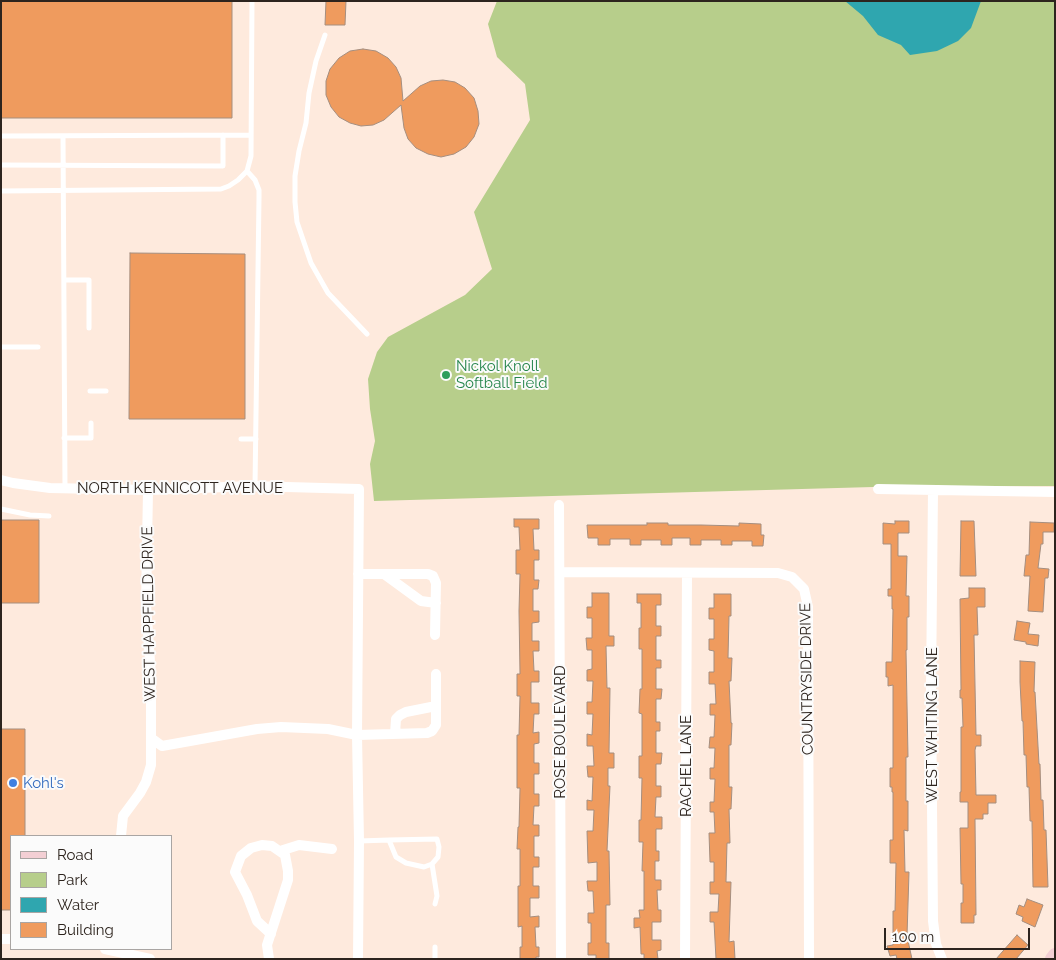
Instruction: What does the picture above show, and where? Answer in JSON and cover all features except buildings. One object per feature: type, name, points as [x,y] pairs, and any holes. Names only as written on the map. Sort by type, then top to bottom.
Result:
[{"type":"street","name":"NORTH KENNICOTT AVENUE","points":[[1,480],[32,486],[64,488],[148,490],[255,486],[359,489],[358,574]]},
{"type":"street","points":[[878,489],[1055,492]]},
{"type":"street","name":"WEST HAPPFIELD DRIVE","points":[[121,835],[123,816],[140,793],[152,766],[151,676],[146,604],[148,490]]},
{"type":"street","name":"WEST WHITING LANE","points":[[933,490],[931,688],[933,921],[936,944],[942,959]]},
{"type":"street","name":"ROSE BOULEVARD","points":[[559,505],[561,959]]},
{"type":"street","name":"COUNTRYSIDE DRIVE","points":[[560,572],[778,573],[792,577],[804,588],[808,607],[809,959]]},
{"type":"street","name":"RACHEL LANE","points":[[685,959],[687,573]]},
{"type":"street","points":[[358,959],[358,574],[428,574],[433,576],[436,583],[435,636]]},
{"type":"street","points":[[384,574],[421,601],[436,603]]},
{"type":"street","points":[[151,738],[162,746],[257,729],[281,727],[328,729],[357,736],[427,733],[432,731],[436,725],[436,674]]},
{"type":"street","points":[[395,734],[396,719],[400,715],[436,706]]},
{"type":"street","points":[[269,959],[267,945],[288,880],[288,871],[284,855],[272,846],[262,845],[251,848],[241,856],[235,872],[247,895],[257,921],[270,934]]},
{"type":"street","points":[[280,852],[299,845],[332,848]]},
{"type":"street","points":[[111,950],[150,959]]},
{"type":"street","points":[[1052,959],[1055,955]]},
{"type":"lane","points":[[1,191],[222,189],[238,180],[247,171],[251,156],[252,1]]},
{"type":"lane","points":[[325,35],[316,61],[295,176],[297,222],[311,262],[328,293],[367,334]]},
{"type":"lane","points":[[1,165],[223,166],[223,135]]},
{"type":"lane","points":[[1,136],[251,135]]},
{"type":"lane","points":[[63,136],[64,488]]},
{"type":"lane","points":[[247,171],[256,180],[259,190],[255,486]]},
{"type":"lane","points":[[64,280],[89,280],[89,328]]},
{"type":"lane","points":[[1,347],[38,347]]},
{"type":"lane","points":[[90,391],[106,391]]},
{"type":"lane","points":[[64,438],[91,438],[91,423]]},
{"type":"lane","points":[[241,439],[256,439]]},
{"type":"lane","points":[[1,509],[30,515],[49,516]]},
{"type":"lane","points":[[359,841],[389,840],[438,839],[438,857],[432,864],[424,867],[406,863],[396,858],[389,840]]},
{"type":"lane","points":[[432,864],[437,896],[435,904]]},
{"type":"lane","points":[[435,947],[435,959]]},
{"type":"green space","points":[[497,1],[1055,1],[1055,486],[873,487],[374,501],[370,464],[375,441],[368,379],[377,352],[388,337],[465,295],[492,269],[474,212],[530,120],[525,84],[497,57],[488,24]]},
{"type":"water","points":[[845,1],[981,1],[971,28],[958,41],[937,51],[910,55],[901,45],[878,35],[863,16]]},
{"type":"place","name":"Nickol Knoll Softball Field","points":[[446,375]]},
{"type":"place","name":"Kohl's","points":[[13,783]]}]
